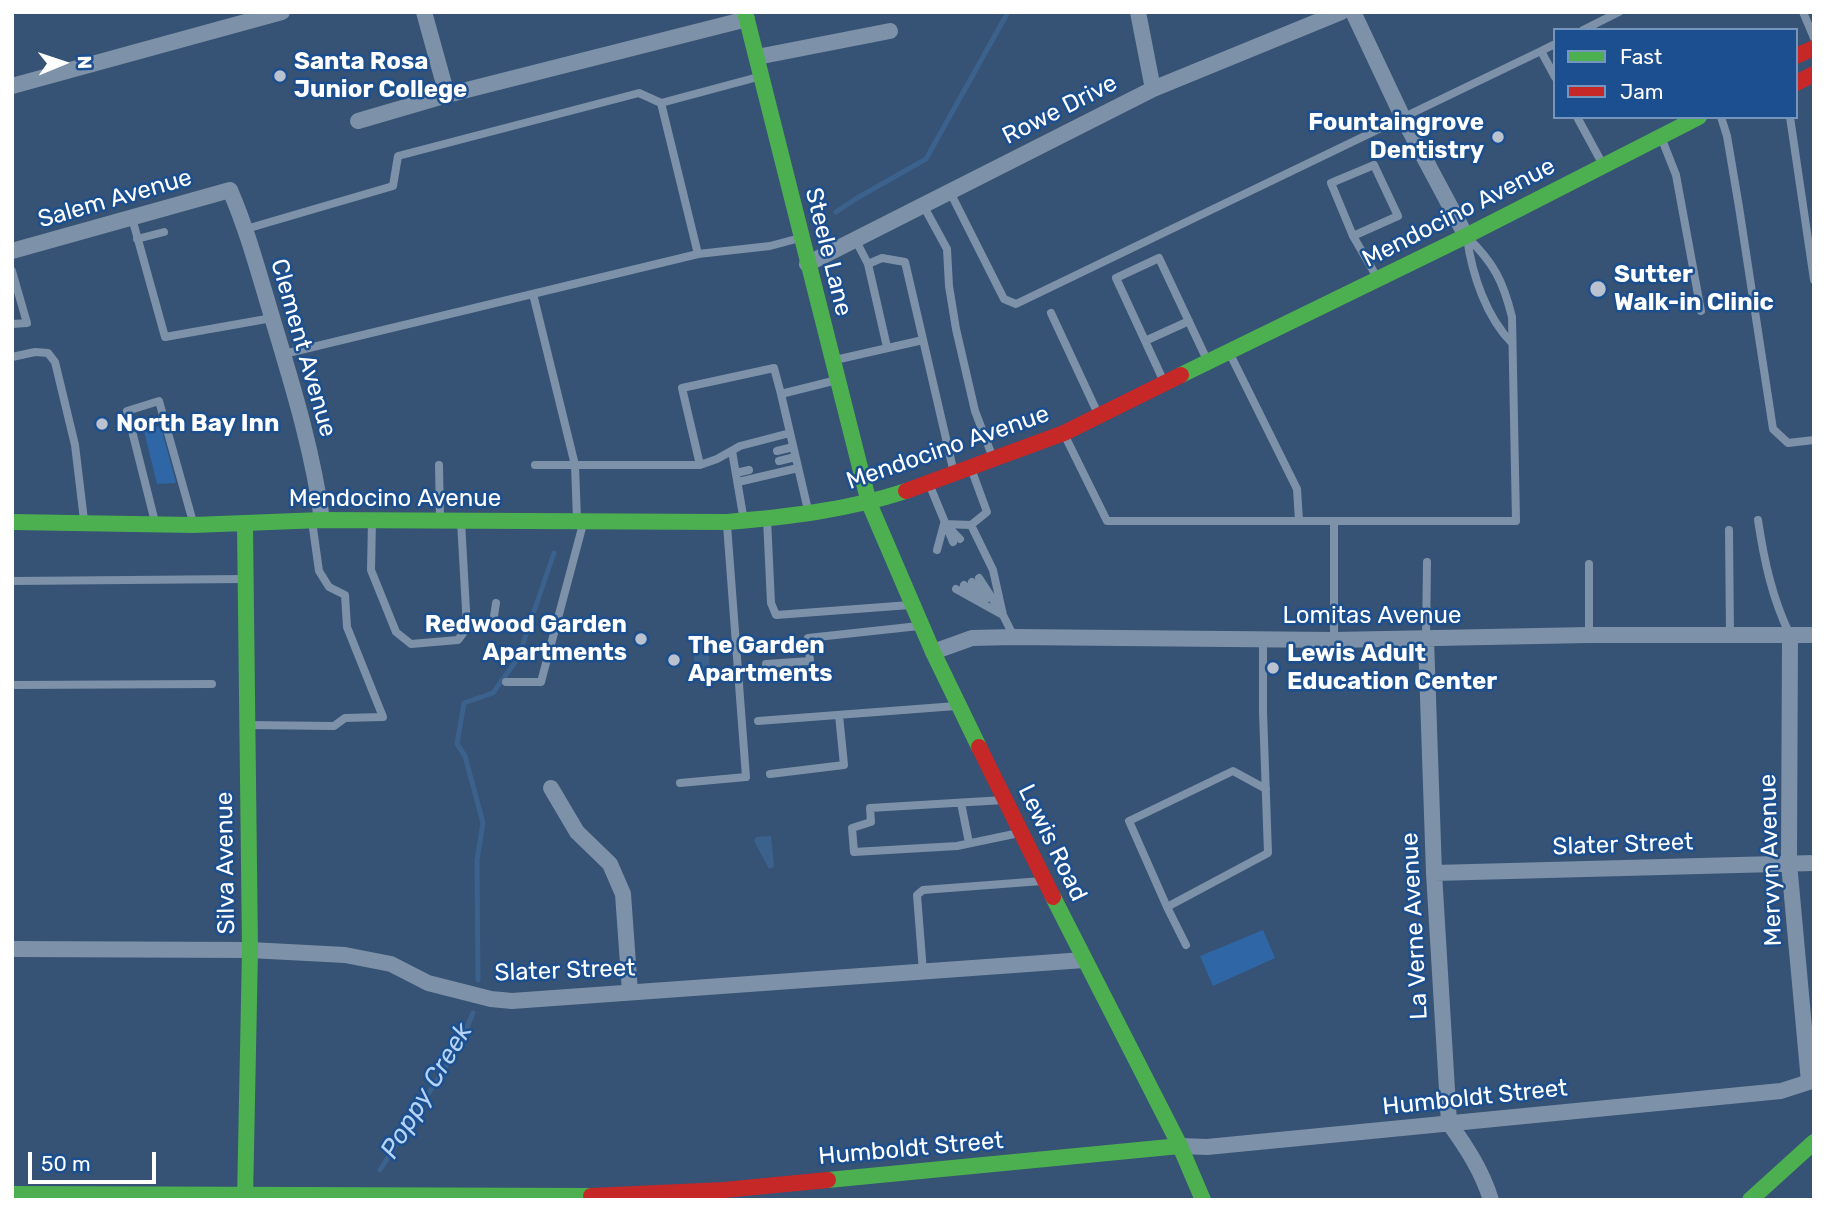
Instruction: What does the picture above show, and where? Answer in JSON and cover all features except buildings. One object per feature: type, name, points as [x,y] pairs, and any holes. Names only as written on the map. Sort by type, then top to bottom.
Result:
[{"type":"main road","name":"Steele Lane","points":[[746,16],[869,503]]},
{"type":"main road","points":[[1798,55],[1814,48]]},
{"type":"main road","points":[[1798,82],[1814,74]]},
{"type":"main road","name":"Mendocino Avenue","points":[[12,522],[194,525],[372,520],[735,521],[767,519],[869,503],[929,484],[1064,433],[1466,236],[1695,119]]},
{"type":"main road","name":"Lewis Road","points":[[869,503],[933,652],[1084,960],[1180,1146],[1203,1200]]},
{"type":"main road","name":"Silva Avenue","points":[[245,524],[250,950],[245,1198]]},
{"type":"main road","points":[[1750,1200],[1814,1142]]},
{"type":"main road","name":"Humboldt Street","points":[[12,1194],[245,1198],[610,1196],[724,1190],[1180,1146]]},
{"type":"street","points":[[12,86],[282,12]]},
{"type":"street","points":[[424,12],[447,95]]},
{"type":"street","points":[[1138,12],[1153,89]]},
{"type":"street","name":"Rowe Drive","points":[[807,264],[1153,89],[1340,12]]},
{"type":"street","points":[[1353,12],[1404,118],[1466,236]]},
{"type":"street","points":[[358,121],[746,16]]},
{"type":"street","points":[[757,57],[890,32]]},
{"type":"street","name":"Clement Avenue","points":[[230,190],[246,229],[284,354],[317,485],[317,521]]},
{"type":"street","name":"Salem Avenue","points":[[12,251],[230,190]]},
{"type":"street","name":"Lomitas Avenue","points":[[933,652],[972,638],[1014,637],[1334,640],[1589,635],[1814,635]]},
{"type":"street","name":"Mervyn Avenue","points":[[1790,635],[1789,863],[1809,1082]]},
{"type":"street","name":"La Verne Avenue","points":[[1426,639],[1434,873],[1449,1123]]},
{"type":"street","points":[[551,788],[577,832],[610,864],[623,894],[630,992]]},
{"type":"street","name":"Slater Street","points":[[1434,873],[1814,863]]},
{"type":"street","name":"Slater Street","points":[[12,950],[250,950],[345,955],[391,964],[428,983],[502,1000],[1084,960]]},
{"type":"street","name":"Humboldt Street","points":[[1180,1146],[1207,1147],[1782,1091],[1809,1082]]},
{"type":"street","points":[[1449,1123],[1471,1154],[1491,1200]]},
{"type":"lane","points":[[1587,28],[1619,12]]},
{"type":"lane","points":[[1803,12],[1814,38]]},
{"type":"lane","points":[[950,192],[1004,299],[1016,304],[1553,45]]},
{"type":"lane","points":[[1541,51],[1553,73]]},
{"type":"lane","points":[[246,229],[393,186],[398,156],[639,93],[661,103],[761,76]]},
{"type":"lane","points":[[661,103],[698,254]]},
{"type":"lane","points":[[1578,119],[1603,166]]},
{"type":"lane","points":[[1722,119],[1739,207],[1773,429],[1788,443],[1814,440]]},
{"type":"lane","points":[[1790,119],[1814,280]]},
{"type":"lane","points":[[1660,137],[1676,175],[1701,311]]},
{"type":"lane","points":[[1353,236],[1398,216],[1374,165],[1331,183],[1353,236],[1378,279]]},
{"type":"lane","points":[[923,205],[947,249],[950,261],[949,286],[956,329],[975,411],[993,458]]},
{"type":"lane","points":[[132,218],[165,337],[272,318]]},
{"type":"lane","points":[[137,239],[164,232]]},
{"type":"lane","points":[[1466,236],[1471,265],[1493,318],[1501,332],[1512,343]]},
{"type":"lane","points":[[1064,433],[1107,521],[1516,521],[1512,317],[1506,293],[1488,257],[1466,236]]},
{"type":"lane","points":[[284,354],[698,254],[770,246],[800,238]]},
{"type":"lane","points":[[855,239],[868,264],[887,347]]},
{"type":"lane","points":[[868,264],[882,258],[905,262],[954,473]]},
{"type":"lane","points":[[1165,383],[1116,278],[1159,258],[1208,362]]},
{"type":"lane","points":[[12,271],[27,323],[12,324]]},
{"type":"lane","points":[[506,682],[541,682],[580,521],[575,465],[533,294]]},
{"type":"lane","points":[[1051,313],[1099,416]]},
{"type":"lane","points":[[1145,341],[1189,321]]},
{"type":"lane","points":[[832,360],[923,340]]},
{"type":"lane","points":[[12,358],[35,352],[48,352],[55,362],[70,419],[79,469],[84,523]]},
{"type":"lane","points":[[1229,352],[1297,489],[1298,521]]},
{"type":"lane","points":[[700,465],[681,388],[774,368],[808,513]]},
{"type":"lane","points":[[781,394],[837,380]]},
{"type":"lane","points":[[156,525],[127,411],[159,401],[194,525]]},
{"type":"lane","points":[[535,465],[700,465],[740,446],[790,433]]},
{"type":"lane","points":[[777,451],[793,447]]},
{"type":"lane","points":[[680,783],[746,777],[735,521],[737,478],[732,451]]},
{"type":"lane","points":[[779,461],[795,457]]},
{"type":"lane","points":[[734,462],[746,459]]},
{"type":"lane","points":[[439,465],[440,521]]},
{"type":"lane","points":[[737,478],[798,468]]},
{"type":"lane","points":[[944,524],[971,526],[987,512],[971,468]]},
{"type":"lane","points":[[737,478],[749,470]]},
{"type":"lane","points":[[929,484],[949,544],[944,524]]},
{"type":"lane","points":[[767,519],[771,603],[776,615],[912,605]]},
{"type":"lane","points":[[372,520],[371,570],[396,632],[411,644],[458,640],[467,628],[461,521]]},
{"type":"lane","points":[[1758,520],[1776,604],[1790,635]]},
{"type":"lane","points":[[246,726],[334,726],[345,718],[383,717],[347,627],[345,595],[329,587],[319,571],[317,521]]},
{"type":"lane","points":[[1334,521],[1334,640]]},
{"type":"lane","points":[[971,526],[993,570],[1003,615],[1014,637]]},
{"type":"lane","points":[[1729,530],[1730,636]]},
{"type":"lane","points":[[1426,639],[1427,562]]},
{"type":"lane","points":[[1589,564],[1589,635]]},
{"type":"lane","points":[[12,581],[244,579]]},
{"type":"lane","points":[[1003,615],[967,584],[1003,615]]},
{"type":"lane","points":[[467,628],[493,623],[496,603]]},
{"type":"lane","points":[[766,664],[810,661],[808,638],[922,626]]},
{"type":"lane","points":[[1167,907],[1268,853],[1263,639]]},
{"type":"lane","points":[[12,685],[212,684]]},
{"type":"lane","points":[[758,721],[959,706]]},
{"type":"lane","points":[[770,774],[844,765],[839,715]]},
{"type":"lane","points":[[1186,945],[1129,821],[1233,771],[1266,789]]},
{"type":"lane","points":[[1006,800],[870,808],[872,821],[852,828],[854,852],[969,844],[1022,832]]},
{"type":"lane","points":[[961,803],[969,844]]},
{"type":"lane","points":[[923,973],[917,895],[923,890],[1045,880]]},
{"type":"shaded area","points":[[152,426],[161,427],[176,483],[157,484],[144,431]]},
{"type":"shaded area","points":[[708,641],[710,671],[695,671],[693,642]]},
{"type":"shaded area","points":[[771,836],[774,867],[769,869],[754,841],[756,837]]},
{"type":"shaded area","points":[[1263,930],[1275,958],[1213,986],[1200,956]]},
{"type":"waterway","name":"Poppy Creek","points":[[836,212],[926,159],[1008,12]]},
{"type":"waterway","name":"Poppy Creek","points":[[478,980],[477,860],[483,823],[465,756],[457,744],[464,703],[493,693],[518,658],[554,553]]},
{"type":"waterway","name":"Poppy Creek","points":[[380,1170],[460,1044],[473,1013]]},
{"type":"traffic: fast","points":[[745,12],[869,503],[933,652],[979,747]]},
{"type":"traffic: fast","points":[[1181,375],[1466,236],[1695,119]]},
{"type":"traffic: fast","points":[[12,522],[193,525],[322,520],[727,522],[817,512],[906,491]]},
{"type":"traffic: fast","points":[[245,525],[250,950],[245,1200]]},
{"type":"traffic: fast","points":[[1053,897],[1180,1146],[1203,1200]]},
{"type":"traffic: fast","points":[[1750,1200],[1814,1142]]},
{"type":"traffic: fast","points":[[828,1180],[1180,1146]]},
{"type":"traffic: fast","points":[[12,1194],[591,1196]]},
{"type":"traffic: jam","points":[[1798,55],[1814,48]]},
{"type":"traffic: jam","points":[[1798,82],[1814,74]]},
{"type":"traffic: jam","points":[[906,491],[1064,433],[1181,375]]},
{"type":"traffic: jam","points":[[979,747],[1053,897]]},
{"type":"traffic: jam","points":[[591,1196],[724,1190],[828,1180]]},
{"type":"place","name":"Santa Rosa Junior College","points":[[280,76]]},
{"type":"place","name":"Fountaingrove Dentistry","points":[[1498,137]]},
{"type":"place","name":"Sutter Walk-in Clinic","points":[[1598,289]]},
{"type":"place","name":"North Bay Inn","points":[[102,424]]},
{"type":"place","name":"Redwood Garden Apartments","points":[[641,639]]},
{"type":"place","name":"The Garden Apartments","points":[[674,660]]},
{"type":"place","name":"Lewis Adult Education Center","points":[[1273,668]]}]
